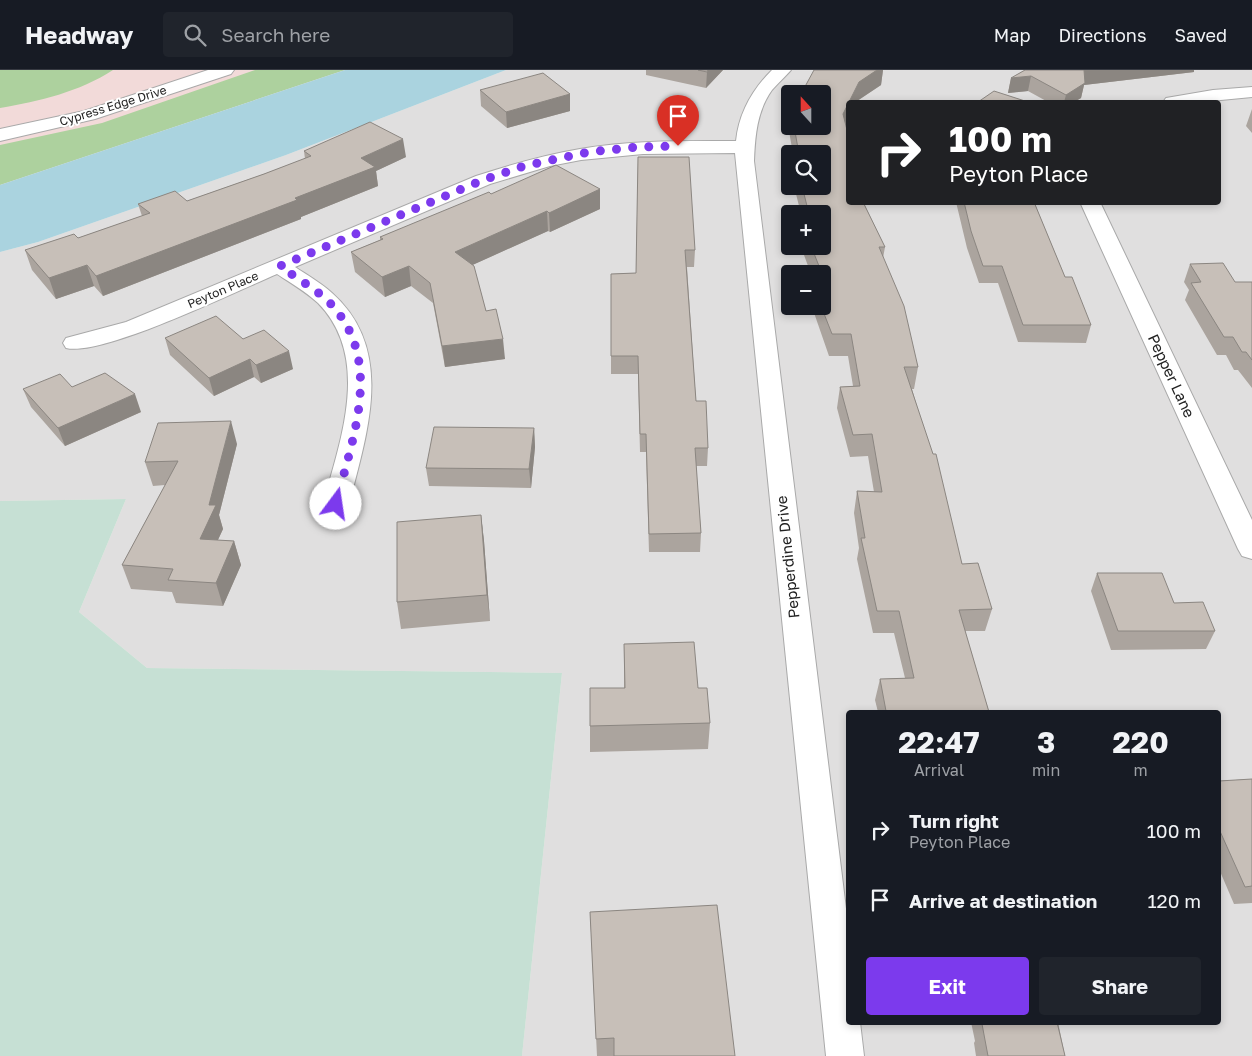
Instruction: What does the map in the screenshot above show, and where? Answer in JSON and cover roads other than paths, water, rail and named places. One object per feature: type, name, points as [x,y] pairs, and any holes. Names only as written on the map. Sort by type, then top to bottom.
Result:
[{"type":"street","name":"Cypress Edge Drive","points":[[0,135],[89,115],[225,70]]},
{"type":"street","name":"Pepperdine Drive","points":[[782,70],[764,88],[753,107],[746,128],[744,161],[845,1056]]},
{"type":"street","points":[[1184,100],[1213,95],[1252,92]]},
{"type":"street","name":"Peyton Place","points":[[74,343],[134,327],[483,180],[545,160],[589,152],[638,147],[744,147]]},
{"type":"street","name":"Pepper Lane","points":[[1091,205],[1252,550]]},
{"type":"street","points":[[280,266],[314,290],[334,308],[350,332],[360,357],[361,383],[356,424],[336,504]]},
{"type":"water","points":[[345,70],[506,70],[286,155],[38,242],[0,252],[0,185]]}]
